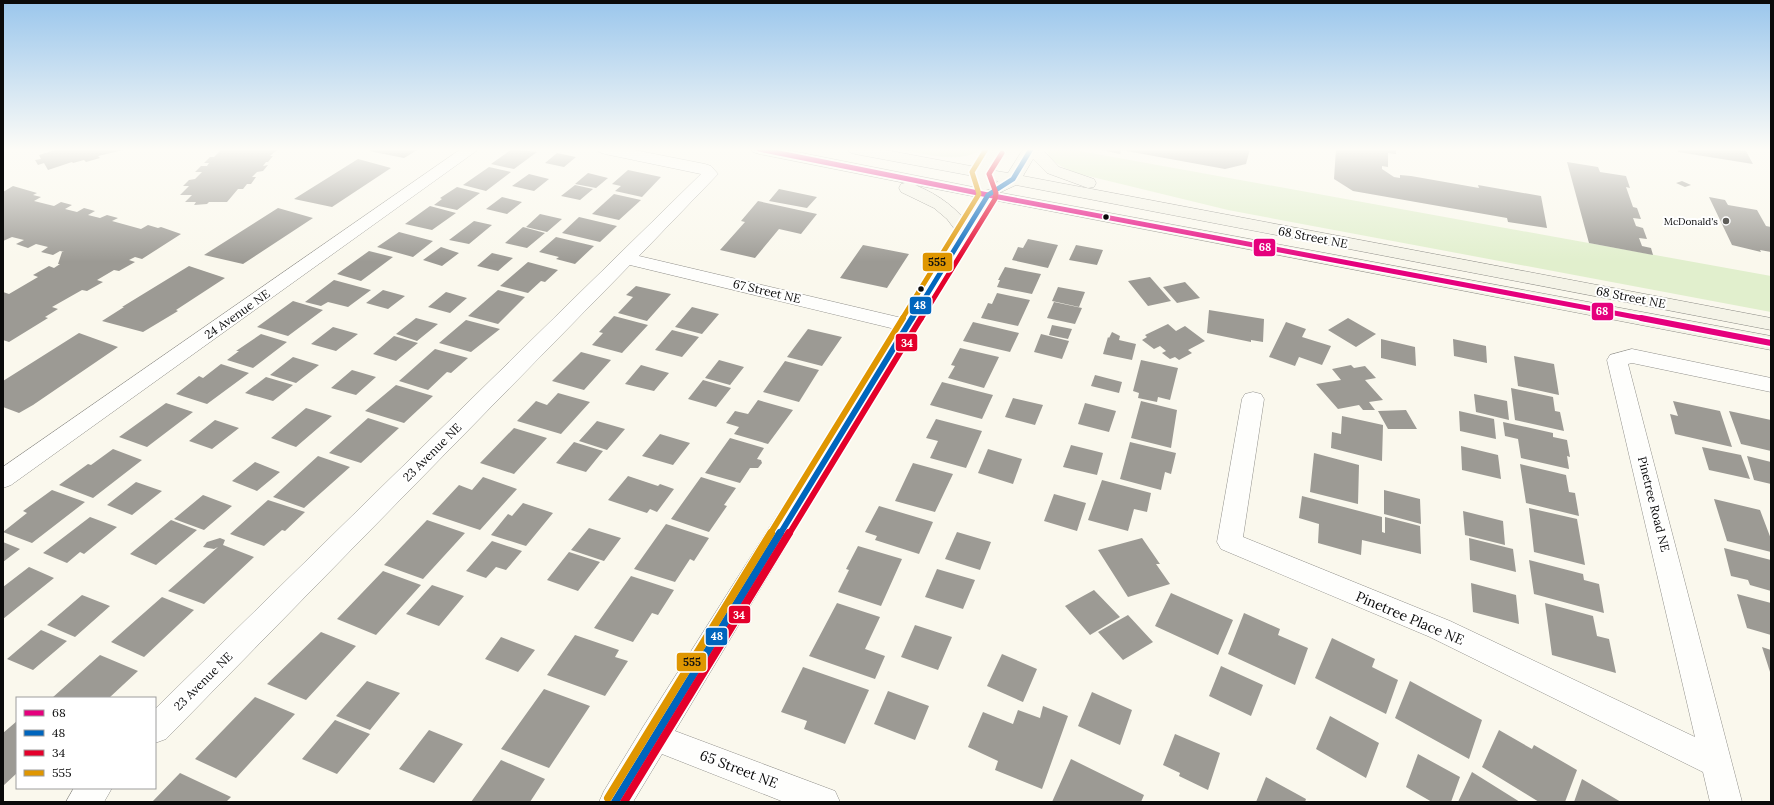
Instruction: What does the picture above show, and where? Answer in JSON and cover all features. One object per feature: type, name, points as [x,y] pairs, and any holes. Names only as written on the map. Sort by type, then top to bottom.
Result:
[{"type":"main road","points":[[901,187],[940,202],[957,218],[965,231]]},
{"type":"main road","name":"68 Street NE","points":[[946,187],[1771,343]]},
{"type":"main road","points":[[985,187],[988,195],[1001,187]]},
{"type":"main road","name":"68 Street NE","points":[[1053,187],[1771,324]]},
{"type":"main road","points":[[1100,187],[1175,210]]},
{"type":"street","name":"24 Avenue NE","points":[[3,479],[418,187]]},
{"type":"street","name":"23 Avenue NE","points":[[156,728],[697,187]]},
{"type":"street","points":[[615,802],[988,195]]},
{"type":"street","name":"67 Street NE","points":[[626,258],[907,326]]},
{"type":"street","name":"Pinetree Road NE","points":[[1726,802],[1718,764],[1617,360],[1632,356],[1771,385]]},
{"type":"street","name":"Pinetree Place NE","points":[[1253,399],[1230,542],[1440,629],[1718,764]]},
{"type":"street","name":"65 Street NE","points":[[654,737],[824,802]]},
{"type":"street","points":[[82,802],[95,789]]},
{"type":"green space","points":[[1132,187],[1277,187],[1771,276],[1771,312],[1228,210]]},
{"type":"building","points":[[15,187],[37,193],[33,195],[41,197],[34,201],[54,206],[61,202],[72,205],[65,209],[77,212],[84,208],[95,211],[88,215],[100,218],[107,215],[118,218],[112,221],[141,229],[148,225],[158,228],[161,227],[181,234],[142,259],[135,257],[129,260],[135,262],[119,271],[114,270],[97,280],[103,282],[87,291],[82,290],[52,307],[58,309],[45,317],[48,318],[9,342],[3,340],[3,292],[9,294],[38,277],[33,275],[49,266],[54,268],[60,264],[58,264],[62,252],[64,252],[60,251],[53,255],[41,252],[48,247],[36,244],[28,248],[16,244],[24,240],[12,237],[3,241],[3,192]]},
{"type":"building","points":[[188,187],[245,187],[243,189],[238,189],[227,202],[209,202],[207,204],[194,205],[196,202],[185,202],[192,195],[180,195]]},
{"type":"building","points":[[314,187],[363,187],[332,207],[294,199]]},
{"type":"building","points":[[457,187],[480,193],[457,210],[434,205],[442,199],[440,198]]},
{"type":"building","points":[[469,187],[492,187],[486,191]]},
{"type":"building","points":[[514,187],[540,187],[534,191]]},
{"type":"building","points":[[573,187],[593,189],[580,200],[561,196]]},
{"type":"building","points":[[620,187],[652,187],[642,197],[615,191]]},
{"type":"building","points":[[1346,187],[1471,187],[1479,188],[1479,187],[1487,187],[1541,196],[1547,228],[1508,222],[1507,218],[1353,191]]},
{"type":"building","points":[[1574,187],[1630,187],[1630,188],[1626,187],[1633,207],[1637,208],[1641,219],[1633,218],[1636,226],[1643,228],[1647,239],[1639,238],[1642,246],[1651,248],[1653,255],[1589,243]]},
{"type":"building","points":[[779,189],[817,197],[807,208],[769,201]]},
{"type":"building","points":[[614,194],[641,200],[619,220],[592,214]]},
{"type":"building","points":[[502,197],[522,202],[507,214],[486,209]]},
{"type":"building","points":[[1709,197],[1725,200],[1728,205],[1757,210],[1766,226],[1771,227],[1771,252],[1760,250],[1761,252],[1732,245]]},
{"type":"building","points":[[758,201],[817,214],[801,234],[779,229],[755,258],[720,250],[745,222],[741,221]]},
{"type":"building","points":[[430,206],[456,213],[432,230],[405,224]]},
{"type":"building","points":[[278,208],[313,218],[243,264],[204,255]]},
{"type":"building","points":[[540,214],[562,219],[547,232],[526,227]]},
{"type":"building","points":[[579,217],[617,226],[600,242],[562,233]]},
{"type":"building","points":[[474,221],[492,225],[469,244],[449,240]]},
{"type":"building","points":[[523,227],[545,233],[527,248],[505,243]]},
{"type":"building","points":[[399,232],[433,241],[413,257],[377,247]]},
{"type":"building","points":[[556,237],[594,246],[575,264],[556,259],[559,257],[539,252]]},
{"type":"building","points":[[1028,239],[1058,245],[1048,268],[1012,260],[1018,247],[1023,248]]},
{"type":"building","points":[[863,245],[909,254],[887,288],[840,278]]},
{"type":"building","points":[[1076,245],[1103,250],[1097,265],[1069,260]]},
{"type":"building","points":[[441,247],[459,253],[442,266],[423,260]]},
{"type":"building","points":[[369,251],[393,257],[361,281],[337,274]]},
{"type":"building","points":[[492,253],[513,258],[498,271],[477,266]]},
{"type":"building","points":[[528,262],[558,270],[545,282],[541,281],[528,293],[500,286]]},
{"type":"building","points":[[189,266],[225,278],[176,310],[178,311],[143,332],[102,321],[124,307],[122,307]]},
{"type":"building","points":[[1005,267],[1041,274],[1032,294],[997,287],[1000,280],[998,280]]},
{"type":"building","points":[[1150,277],[1171,301],[1148,306],[1128,281]]},
{"type":"building","points":[[334,280],[371,290],[348,307],[328,302],[321,306],[305,302]]},
{"type":"building","points":[[1185,282],[1200,298],[1177,303],[1163,287]]},
{"type":"building","points":[[636,286],[671,294],[647,321],[618,313],[633,297],[626,295]]},
{"type":"building","points":[[1058,287],[1085,292],[1079,307],[1052,301]]},
{"type":"building","points":[[383,290],[405,296],[388,309],[366,303]]},
{"type":"building","points":[[498,290],[525,297],[498,324],[468,316]]},
{"type":"building","points":[[446,292],[467,298],[450,313],[428,307]]},
{"type":"building","points":[[997,293],[1030,300],[1018,326],[981,318],[988,303],[992,304]]},
{"type":"building","points":[[293,301],[323,310],[288,336],[257,327]]},
{"type":"building","points":[[1054,302],[1082,308],[1075,324],[1047,318]]},
{"type":"building","points":[[692,307],[719,314],[702,334],[675,327]]},
{"type":"building","points":[[1209,310],[1264,319],[1263,342],[1251,340],[1251,342],[1207,333]]},
{"type":"building","points":[[614,316],[648,325],[622,353],[592,345],[603,333],[599,332]]},
{"type":"building","points":[[416,318],[438,324],[417,341],[396,334]]},
{"type":"building","points":[[1348,318],[1376,334],[1356,347],[1328,330]]},
{"type":"building","points":[[466,320],[500,329],[471,352],[439,343]]},
{"type":"building","points":[[973,322],[1019,333],[1010,352],[963,341]]},
{"type":"building","points":[[1286,322],[1306,329],[1302,337],[1331,346],[1322,365],[1299,357],[1295,366],[1269,357]]},
{"type":"building","points":[[1168,324],[1176,331],[1185,326],[1205,341],[1188,350],[1192,353],[1179,360],[1175,357],[1170,359],[1162,353],[1166,351],[1160,346],[1154,349],[1142,340],[1147,337],[1145,335]]},
{"type":"building","points":[[1052,325],[1072,329],[1068,339],[1049,335]]},
{"type":"building","points":[[333,327],[358,334],[336,351],[311,344]]},
{"type":"building","points":[[808,329],[842,337],[822,366],[787,357]]},
{"type":"building","points":[[672,330],[699,337],[682,357],[655,350]]},
{"type":"building","points":[[1112,332],[1120,336],[1119,340],[1136,344],[1132,360],[1103,354],[1108,337],[1109,338]]},
{"type":"building","points":[[79,333],[118,347],[19,413],[3,407],[3,381]]},
{"type":"building","points":[[261,334],[287,342],[253,368],[227,360],[239,351],[236,351]]},
{"type":"building","points":[[1041,334],[1069,341],[1062,359],[1034,352]]},
{"type":"building","points":[[394,336],[418,343],[396,361],[373,354]]},
{"type":"building","points":[[1381,339],[1415,347],[1416,366],[1381,358]]},
{"type":"building","points":[[1453,339],[1486,346],[1487,363],[1454,356]]},
{"type":"building","points":[[960,348],[999,357],[984,388],[948,378],[955,366],[951,365]]},
{"type":"building","points":[[435,349],[468,358],[451,373],[447,372],[428,390],[399,381]]},
{"type":"building","points":[[581,352],[611,360],[584,390],[552,381]]},
{"type":"building","points":[[1514,356],[1554,364],[1559,395],[1518,386]]},
{"type":"building","points":[[293,357],[319,365],[296,383],[270,375]]},
{"type":"building","points":[[719,360],[744,367],[730,385],[705,378]]},
{"type":"building","points":[[1141,360],[1178,368],[1170,400],[1158,397],[1157,402],[1138,398],[1139,393],[1133,391]]},
{"type":"building","points":[[785,361],[819,370],[799,402],[763,392]]},
{"type":"building","points":[[221,364],[249,373],[207,404],[176,394],[199,376],[203,378]]},
{"type":"building","points":[[641,365],[669,373],[654,391],[625,384]]},
{"type":"building","points":[[1351,365],[1354,368],[1365,366],[1376,378],[1365,380],[1383,400],[1369,402],[1375,410],[1363,410],[1359,405],[1338,409],[1316,384],[1341,380],[1332,369]]},
{"type":"building","points":[[352,370],[376,377],[356,395],[331,388]]},
{"type":"building","points":[[1095,375],[1122,382],[1119,393],[1091,386]]},
{"type":"building","points":[[266,377],[293,385],[273,401],[245,393]]},
{"type":"building","points":[[703,380],[731,388],[716,407],[688,399]]},
{"type":"building","points":[[942,382],[993,395],[982,419],[930,405]]},
{"type":"building","points":[[396,385],[433,396],[404,423],[365,411]]},
{"type":"building","points":[[1511,388],[1553,397],[1555,411],[1560,412],[1564,431],[1515,420]]},
{"type":"building","points":[[558,393],[590,402],[561,434],[517,421],[536,401],[547,405]]},
{"type":"building","points":[[1474,394],[1507,401],[1509,420],[1476,412]]},
{"type":"building","points":[[1013,398],[1043,405],[1035,425],[1005,417]]},
{"type":"building","points":[[758,400],[793,410],[768,444],[734,434],[739,427],[726,423],[735,411],[748,414]]},
{"type":"building","points":[[1141,401],[1177,410],[1171,448],[1131,438]]},
{"type":"building","points":[[1673,401],[1720,411],[1732,447],[1675,434],[1670,414],[1678,416]]},
{"type":"building","points":[[166,403],[193,412],[147,447],[119,437]]},
{"type":"building","points":[[1085,403],[1116,411],[1109,432],[1078,424]]},
{"type":"building","points":[[306,408],[332,416],[296,447],[271,438]]},
{"type":"building","points":[[1406,410],[1417,429],[1388,429],[1378,411]]},
{"type":"building","points":[[1459,411],[1494,419],[1496,439],[1460,431]]},
{"type":"building","points":[[1729,411],[1771,420],[1771,451],[1741,444]]},
{"type":"building","points":[[1342,416],[1383,425],[1382,461],[1331,448],[1332,432],[1341,434]]},
{"type":"building","points":[[368,418],[399,428],[361,463],[329,453]]},
{"type":"building","points":[[936,419],[982,431],[966,468],[930,458],[938,441],[926,438]]},
{"type":"building","points":[[215,420],[239,428],[212,449],[189,441]]},
{"type":"building","points":[[597,421],[625,429],[607,450],[579,441]]},
{"type":"building","points":[[1503,422],[1553,433],[1553,437],[1567,440],[1570,457],[1567,456],[1569,469],[1521,458],[1518,439],[1505,436]]},
{"type":"building","points":[[514,428],[547,438],[514,474],[480,463]]},
{"type":"building","points":[[660,434],[690,443],[673,465],[642,456]]},
{"type":"building","points":[[730,438],[764,448],[757,459],[761,460],[762,463],[758,468],[750,468],[740,483],[705,473]]},
{"type":"building","points":[[574,442],[603,451],[586,472],[556,463]]},
{"type":"building","points":[[1130,442],[1176,453],[1171,474],[1165,472],[1161,490],[1120,479]]},
{"type":"building","points":[[1071,445],[1103,453],[1097,475],[1063,467]]},
{"type":"building","points":[[1461,446],[1498,455],[1501,479],[1462,470]]},
{"type":"building","points":[[1702,447],[1741,455],[1750,479],[1709,470]]},
{"type":"building","points":[[113,449],[142,460],[93,498],[59,485],[88,464],[91,465]]},
{"type":"building","points":[[988,449],[1022,459],[1013,484],[978,473]]},
{"type":"building","points":[[1314,453],[1359,465],[1358,504],[1310,492]]},
{"type":"building","points":[[318,456],[350,467],[304,508],[273,497]]},
{"type":"building","points":[[1747,456],[1771,462],[1771,484],[1754,480]]},
{"type":"building","points":[[255,462],[280,472],[257,491],[232,481]]},
{"type":"building","points":[[913,463],[953,474],[935,512],[895,501]]},
{"type":"building","points":[[1520,464],[1566,475],[1569,492],[1575,493],[1579,516],[1526,503]]},
{"type":"building","points":[[628,476],[658,486],[660,484],[674,489],[657,512],[650,509],[647,513],[608,500]]},
{"type":"building","points":[[483,477],[517,489],[480,530],[432,514],[459,485],[472,490]]},
{"type":"building","points":[[701,477],[736,488],[724,505],[727,506],[709,532],[671,519]]},
{"type":"building","points":[[1102,480],[1151,493],[1147,512],[1134,509],[1128,531],[1088,520]]},
{"type":"building","points":[[136,482],[162,491],[132,515],[107,505]]},
{"type":"building","points":[[52,490],[85,502],[32,543],[3,532],[27,513],[23,511]]},
{"type":"building","points":[[1384,490],[1420,499],[1421,524],[1384,514]]},
{"type":"building","points":[[1054,494],[1086,503],[1077,531],[1044,521]]},
{"type":"building","points":[[203,495],[232,506],[204,530],[174,519]]},
{"type":"building","points":[[1302,496],[1382,517],[1382,532],[1385,533],[1385,517],[1420,526],[1421,554],[1362,540],[1361,555],[1318,543],[1319,524],[1299,518]]},
{"type":"building","points":[[1714,499],[1760,510],[1771,539],[1771,552],[1727,541]]},
{"type":"building","points":[[268,500],[305,512],[285,531],[282,530],[264,546],[230,534]]},
{"type":"building","points":[[523,503],[553,513],[526,546],[491,535],[508,514],[512,516]]},
{"type":"building","points":[[879,506],[933,522],[919,554],[875,540],[877,536],[865,532]]},
{"type":"building","points":[[1529,508],[1577,519],[1585,565],[1534,552]]},
{"type":"building","points":[[1463,511],[1503,521],[1505,545],[1465,535]]},
{"type":"building","points":[[90,517],[117,527],[84,554],[80,552],[67,563],[43,553]]},
{"type":"building","points":[[171,520],[197,530],[156,565],[130,554]]},
{"type":"building","points":[[427,520],[465,533],[423,579],[384,565]]},
{"type":"building","points":[[666,524],[709,538],[694,561],[690,559],[675,582],[634,569]]},
{"type":"building","points":[[589,528],[621,538],[604,561],[571,550]]},
{"type":"building","points":[[957,532],[991,542],[980,570],[945,559]]},
{"type":"building","points":[[220,538],[225,540],[223,545],[254,557],[204,604],[168,591],[218,547],[214,549],[203,547],[207,542]]},
{"type":"building","points":[[1142,538],[1160,564],[1156,564],[1170,584],[1128,597],[1098,550]]},
{"type":"building","points":[[1469,538],[1513,549],[1516,572],[1470,560]]},
{"type":"building","points":[[492,541],[522,551],[506,570],[496,567],[486,578],[466,571]]},
{"type":"building","points":[[3,542],[20,549],[3,562]]},
{"type":"building","points":[[858,546],[902,559],[881,606],[838,592],[849,570],[846,569]]},
{"type":"building","points":[[1724,548],[1771,560],[1771,591],[1750,585],[1748,580],[1731,576]]},
{"type":"building","points":[[569,552],[600,562],[578,591],[547,580]]},
{"type":"building","points":[[1529,560],[1583,574],[1584,580],[1599,584],[1604,613],[1534,594]]},
{"type":"building","points":[[29,567],[54,578],[3,619],[3,587]]},
{"type":"building","points":[[937,569],[975,580],[963,609],[925,597]]},
{"type":"building","points":[[383,571],[421,585],[376,635],[337,619]]},
{"type":"building","points":[[631,576],[674,590],[658,615],[652,613],[633,642],[594,628]]},
{"type":"building","points":[[1471,583],[1516,595],[1519,624],[1473,612]]},
{"type":"building","points":[[432,585],[464,596],[439,626],[406,614]]},
{"type":"building","points":[[1094,590],[1120,617],[1090,635],[1065,606]]},
{"type":"building","points":[[1171,593],[1233,620],[1218,655],[1155,626]]},
{"type":"building","points":[[1737,594],[1771,603],[1771,635],[1747,628]]},
{"type":"building","points":[[82,595],[110,606],[75,637],[47,625]]},
{"type":"building","points":[[162,597],[194,610],[144,657],[111,642]]},
{"type":"building","points":[[837,603],[880,617],[865,649],[885,656],[875,679],[809,656]]},
{"type":"building","points":[[1545,603],[1593,616],[1597,636],[1609,639],[1616,673],[1552,655]]},
{"type":"building","points":[[1244,613],[1280,629],[1278,635],[1308,648],[1295,685],[1228,654]]},
{"type":"building","points":[[1128,615],[1153,642],[1123,660],[1098,632]]},
{"type":"building","points":[[915,625],[952,637],[938,670],[901,657]]},
{"type":"building","points":[[41,630],[67,641],[33,670],[7,659]]},
{"type":"building","points":[[321,632],[356,646],[306,700],[267,684]]},
{"type":"building","points":[[575,635],[619,650],[615,657],[628,661],[605,696],[547,675]]},
{"type":"building","points":[[501,637],[535,650],[518,672],[485,659]]},
{"type":"building","points":[[1332,638],[1375,659],[1372,667],[1398,680],[1386,714],[1315,678]]},
{"type":"building","points":[[1762,647],[1771,650],[1771,675]]},
{"type":"building","points":[[1002,654],[1037,669],[1023,702],[987,686]]},
{"type":"building","points":[[100,655],[138,671],[110,697],[53,697]]},
{"type":"building","points":[[1221,666],[1263,685],[1251,716],[1209,696]]},
{"type":"building","points":[[803,667],[869,690],[845,744],[804,729],[807,721],[781,712]]},
{"type":"building","points":[[367,681],[400,693],[370,730],[336,716]]},
{"type":"building","points":[[1410,681],[1482,720],[1469,759],[1395,718]]},
{"type":"building","points":[[544,689],[590,706],[549,768],[501,749]]},
{"type":"building","points":[[888,691],[929,706],[915,740],[874,724]]},
{"type":"building","points":[[1092,692],[1132,710],[1120,745],[1078,726]]},
{"type":"building","points":[[255,697],[295,714],[236,778],[195,759]]},
{"type":"building","points":[[1043,706],[1068,716],[1042,789],[995,770],[998,761],[968,747],[983,712],[1013,724],[1018,710],[1040,718]]},
{"type":"building","points":[[1330,716],[1379,743],[1366,778],[1316,749]]},
{"type":"building","points":[[335,720],[370,734],[337,774],[302,759]]},
{"type":"building","points":[[16,722],[16,774],[3,786],[3,733]]},
{"type":"building","points":[[429,730],[463,744],[434,783],[399,769]]},
{"type":"building","points":[[1499,730],[1532,749],[1534,745],[1577,770],[1565,802],[1539,802],[1482,767]]},
{"type":"building","points":[[1175,734],[1220,753],[1208,790],[1179,776],[1180,773],[1163,765]]},
{"type":"building","points":[[1418,754],[1460,777],[1451,802],[1432,802],[1406,787]]},
{"type":"building","points":[[1071,759],[1144,795],[1141,802],[1052,802]]},
{"type":"building","points":[[501,760],[545,779],[530,802],[471,802]]},
{"type":"building","points":[[1472,772],[1520,802],[1458,802]]},
{"type":"building","points":[[180,773],[231,797],[226,802],[152,802]]},
{"type":"building","points":[[1266,777],[1306,799],[1305,802],[1256,802]]},
{"type":"building","points":[[1582,779],[1621,802],[1574,802]]},
{"type":"transit line","name":"68","points":[[946,187],[1771,343]]},
{"type":"transit line","name":"555","points":[[608,798],[979,194],[977,187]]},
{"type":"transit line","name":"34","points":[[624,802],[995,199],[996,193],[994,187]]},
{"type":"transit line","name":"48","points":[[615,802],[988,195],[1001,187]]},
{"type":"place","name":"McDonald's","points":[[1726,221]]}]
